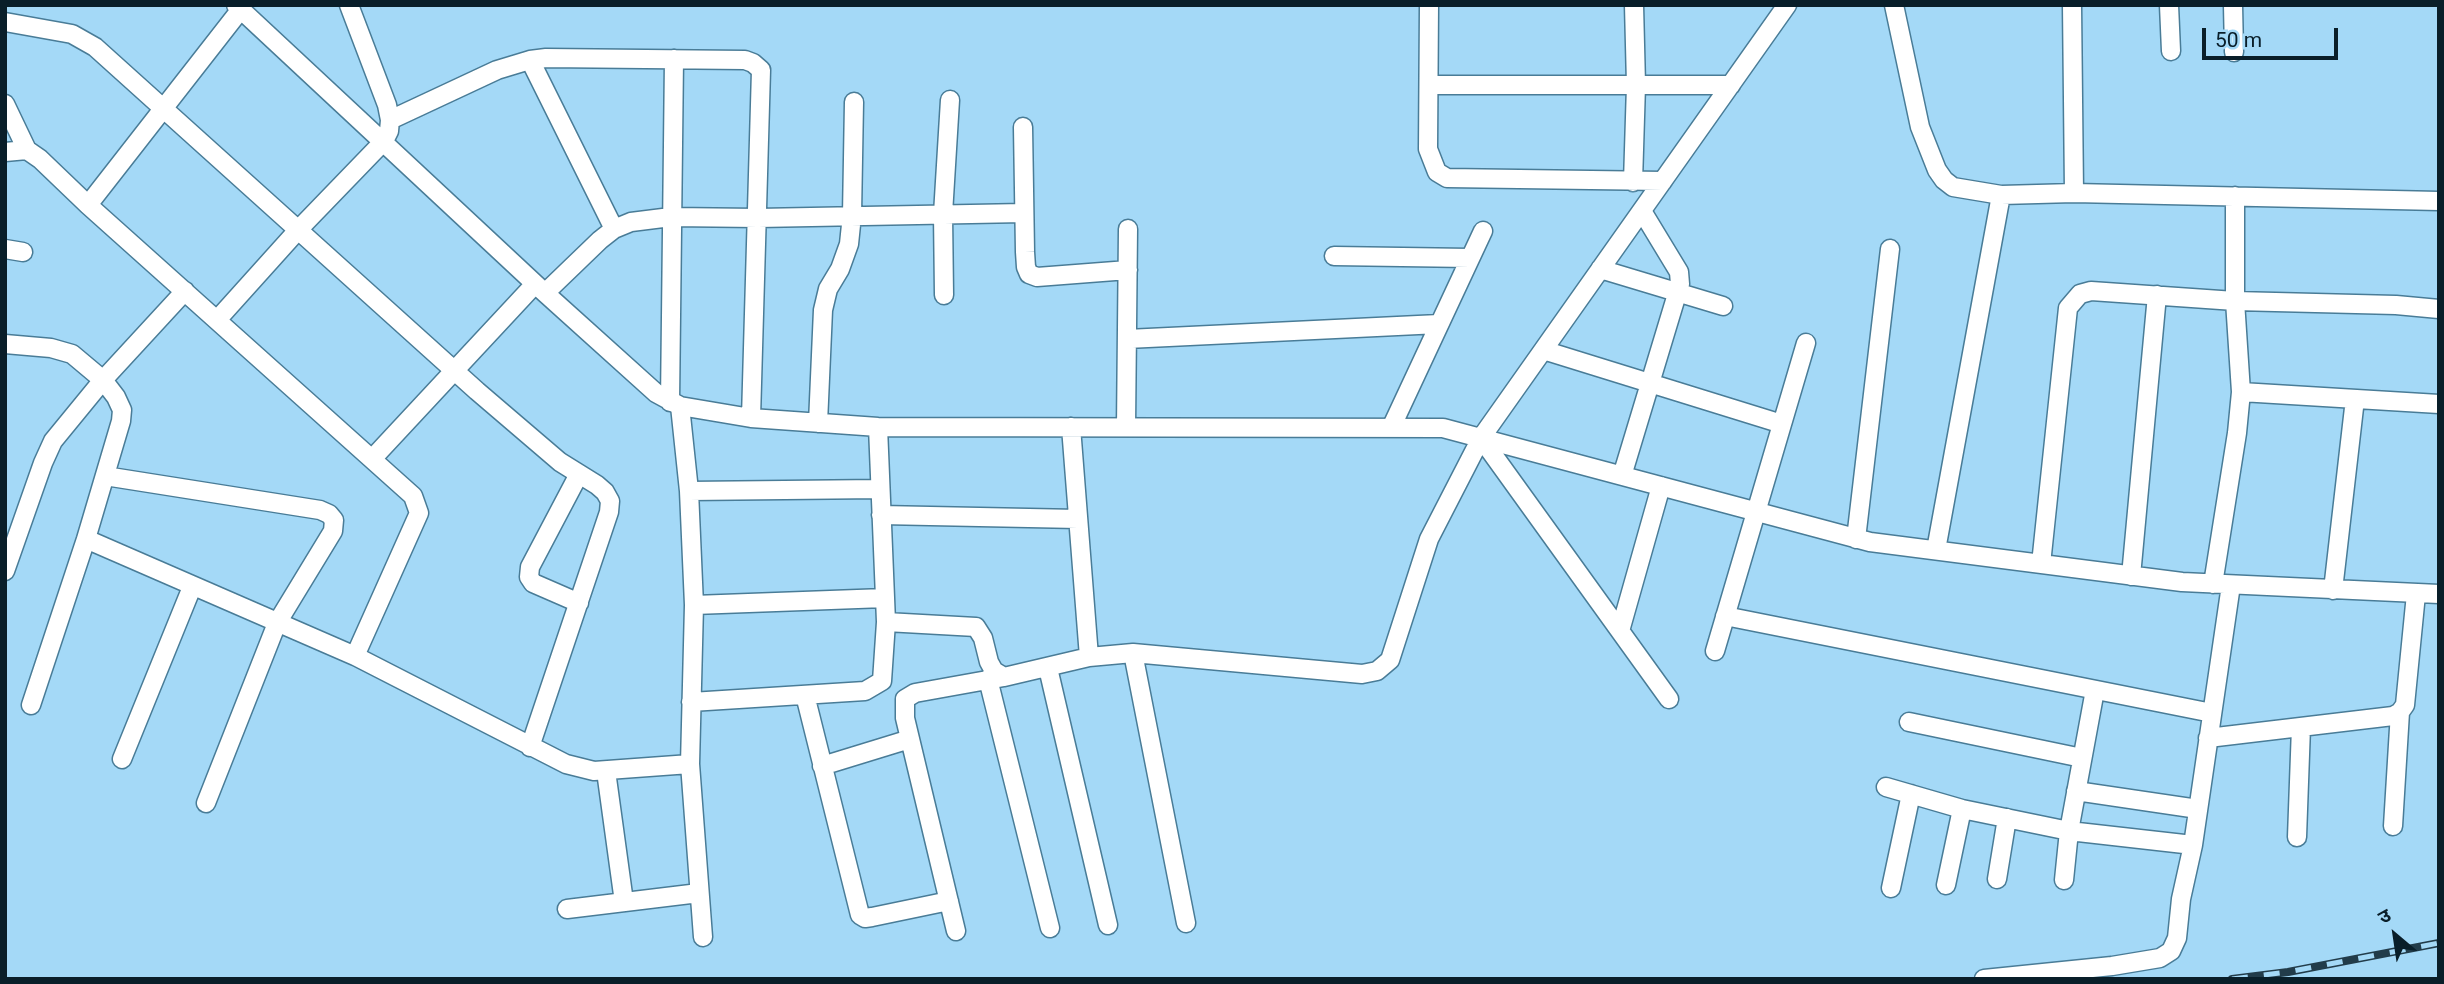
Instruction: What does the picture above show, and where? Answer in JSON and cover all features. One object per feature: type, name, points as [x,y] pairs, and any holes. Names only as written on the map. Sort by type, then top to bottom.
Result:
[{"type":"street","points":[[217,320],[298,230],[384,141],[390,120],[378,80],[349,5]]},
{"type":"street","points":[[1429,5],[1428,149],[1437,172],[1447,177],[1663,181]]},
{"type":"street","points":[[1633,182],[1636,85],[1634,5]]},
{"type":"street","points":[[956,931],[905,718],[905,699],[915,693],[1048,668],[1088,657],[1133,653],[1362,674],[1377,671],[1390,660],[1429,539],[1480,438],[1787,5]]},
{"type":"street","points":[[1894,5],[1920,127],[1937,170],[1953,187],[2001,195],[2074,193],[2439,201]]},
{"type":"street","points":[[2071,5],[2074,193]]},
{"type":"street","points":[[2169,5],[2172,51]]},
{"type":"street","points":[[2233,5],[2234,52]]},
{"type":"street","points":[[88,205],[164,109],[239,7],[540,288],[656,393],[675,404],[751,418],[878,427],[1443,428],[1870,542],[2131,576],[2222,584],[2439,594]]},
{"type":"street","points":[[5,22],[57,30],[83,39],[95,47],[454,370],[560,462],[597,485],[610,501],[609,512],[530,747]]},
{"type":"street","points":[[390,120],[498,70],[530,60],[674,59],[745,60],[753,63],[761,70],[751,418]]},
{"type":"street","points":[[674,59],[671,217],[675,404],[689,491],[694,605],[690,764],[703,937]]},
{"type":"street","points":[[530,60],[614,229]]},
{"type":"street","points":[[1429,85],[1731,85]]},
{"type":"street","points":[[944,295],[943,214],[950,100]]},
{"type":"street","points":[[818,423],[823,310],[828,289],[846,257],[852,215],[854,103]]},
{"type":"street","points":[[5,104],[27,150],[413,496],[419,513],[355,656]]},
{"type":"street","points":[[1023,127],[1026,267],[1029,274],[1037,277],[1128,270]]},
{"type":"street","points":[[5,152],[27,150]]},
{"type":"street","points":[[1936,550],[2001,195]]},
{"type":"street","points":[[1983,979],[2112,966],[2160,958],[2171,950],[2177,938],[2212,713],[2241,392],[2235,301],[2235,196]]},
{"type":"street","points":[[1622,476],[1677,292],[1679,272],[1642,211]]},
{"type":"street","points":[[372,459],[454,370],[540,288],[614,229],[631,222],[671,217],[1024,213]]},
{"type":"street","points":[[1126,427],[1128,229]]},
{"type":"street","points":[[1391,428],[1483,231]]},
{"type":"street","points":[[1856,539],[1890,249]]},
{"type":"street","points":[[1334,256],[1470,258]]},
{"type":"street","points":[[1600,269],[1723,306]]},
{"type":"street","points":[[5,571],[53,442],[103,380],[185,291]]},
{"type":"street","points":[[2040,564],[2068,308],[2080,294],[2091,291],[2235,301],[2396,304],[2439,309]]},
{"type":"street","points":[[2131,576],[2157,296]]},
{"type":"street","points":[[1127,339],[1439,324]]},
{"type":"street","points":[[1715,651],[1806,343]]},
{"type":"street","points":[[5,344],[51,348],[72,355],[103,380],[122,410],[121,422],[86,539],[30,705]]},
{"type":"street","points":[[1543,350],[1782,424]]},
{"type":"street","points":[[2241,392],[2439,404]]},
{"type":"street","points":[[2333,590],[2354,399]]},
{"type":"street","points":[[691,702],[865,691],[882,681],[886,622],[878,427]]},
{"type":"street","points":[[1071,427],[1088,657]]},
{"type":"street","points":[[1480,438],[1668,699]]},
{"type":"street","points":[[579,474],[530,567],[529,577],[533,583],[579,603]]},
{"type":"street","points":[[105,476],[320,510],[334,520],[333,531],[277,623],[206,803]]},
{"type":"street","points":[[1620,631],[1661,486]]},
{"type":"street","points":[[689,491],[880,489]]},
{"type":"street","points":[[881,515],[1078,519]]},
{"type":"street","points":[[86,539],[355,656],[566,764],[594,771],[690,764]]},
{"type":"street","points":[[122,759],[192,587]]},
{"type":"street","points":[[2208,738],[2393,716],[2400,712],[2405,705],[2416,594]]},
{"type":"street","points":[[694,605],[885,598]]},
{"type":"street","points":[[1725,616],[2212,713]]},
{"type":"street","points":[[886,622],[976,627],[983,638],[989,662],[995,671],[1049,928]]},
{"type":"street","points":[[1133,653],[1186,923]]},
{"type":"street","points":[[1048,668],[1108,925]]},
{"type":"street","points":[[2064,880],[2069,831],[2095,690]]},
{"type":"street","points":[[804,695],[860,915],[865,918],[872,917],[949,901]]},
{"type":"street","points":[[2393,826],[2400,712]]},
{"type":"street","points":[[1909,722],[2082,758]]},
{"type":"street","points":[[2298,837],[2301,727]]},
{"type":"street","points":[[822,765],[910,739]]},
{"type":"street","points":[[606,771],[624,902]]},
{"type":"street","points":[[1886,787],[1962,809],[2069,831],[2193,845]]},
{"type":"street","points":[[2076,791],[2198,809]]},
{"type":"street","points":[[1891,888],[1911,794]]},
{"type":"street","points":[[1946,885],[1962,809]]},
{"type":"street","points":[[1997,879],[2007,818]]},
{"type":"street","points":[[567,909],[699,893]]},
{"type":"railway","points":[[2232,979],[2288,972],[2439,943]]}]
